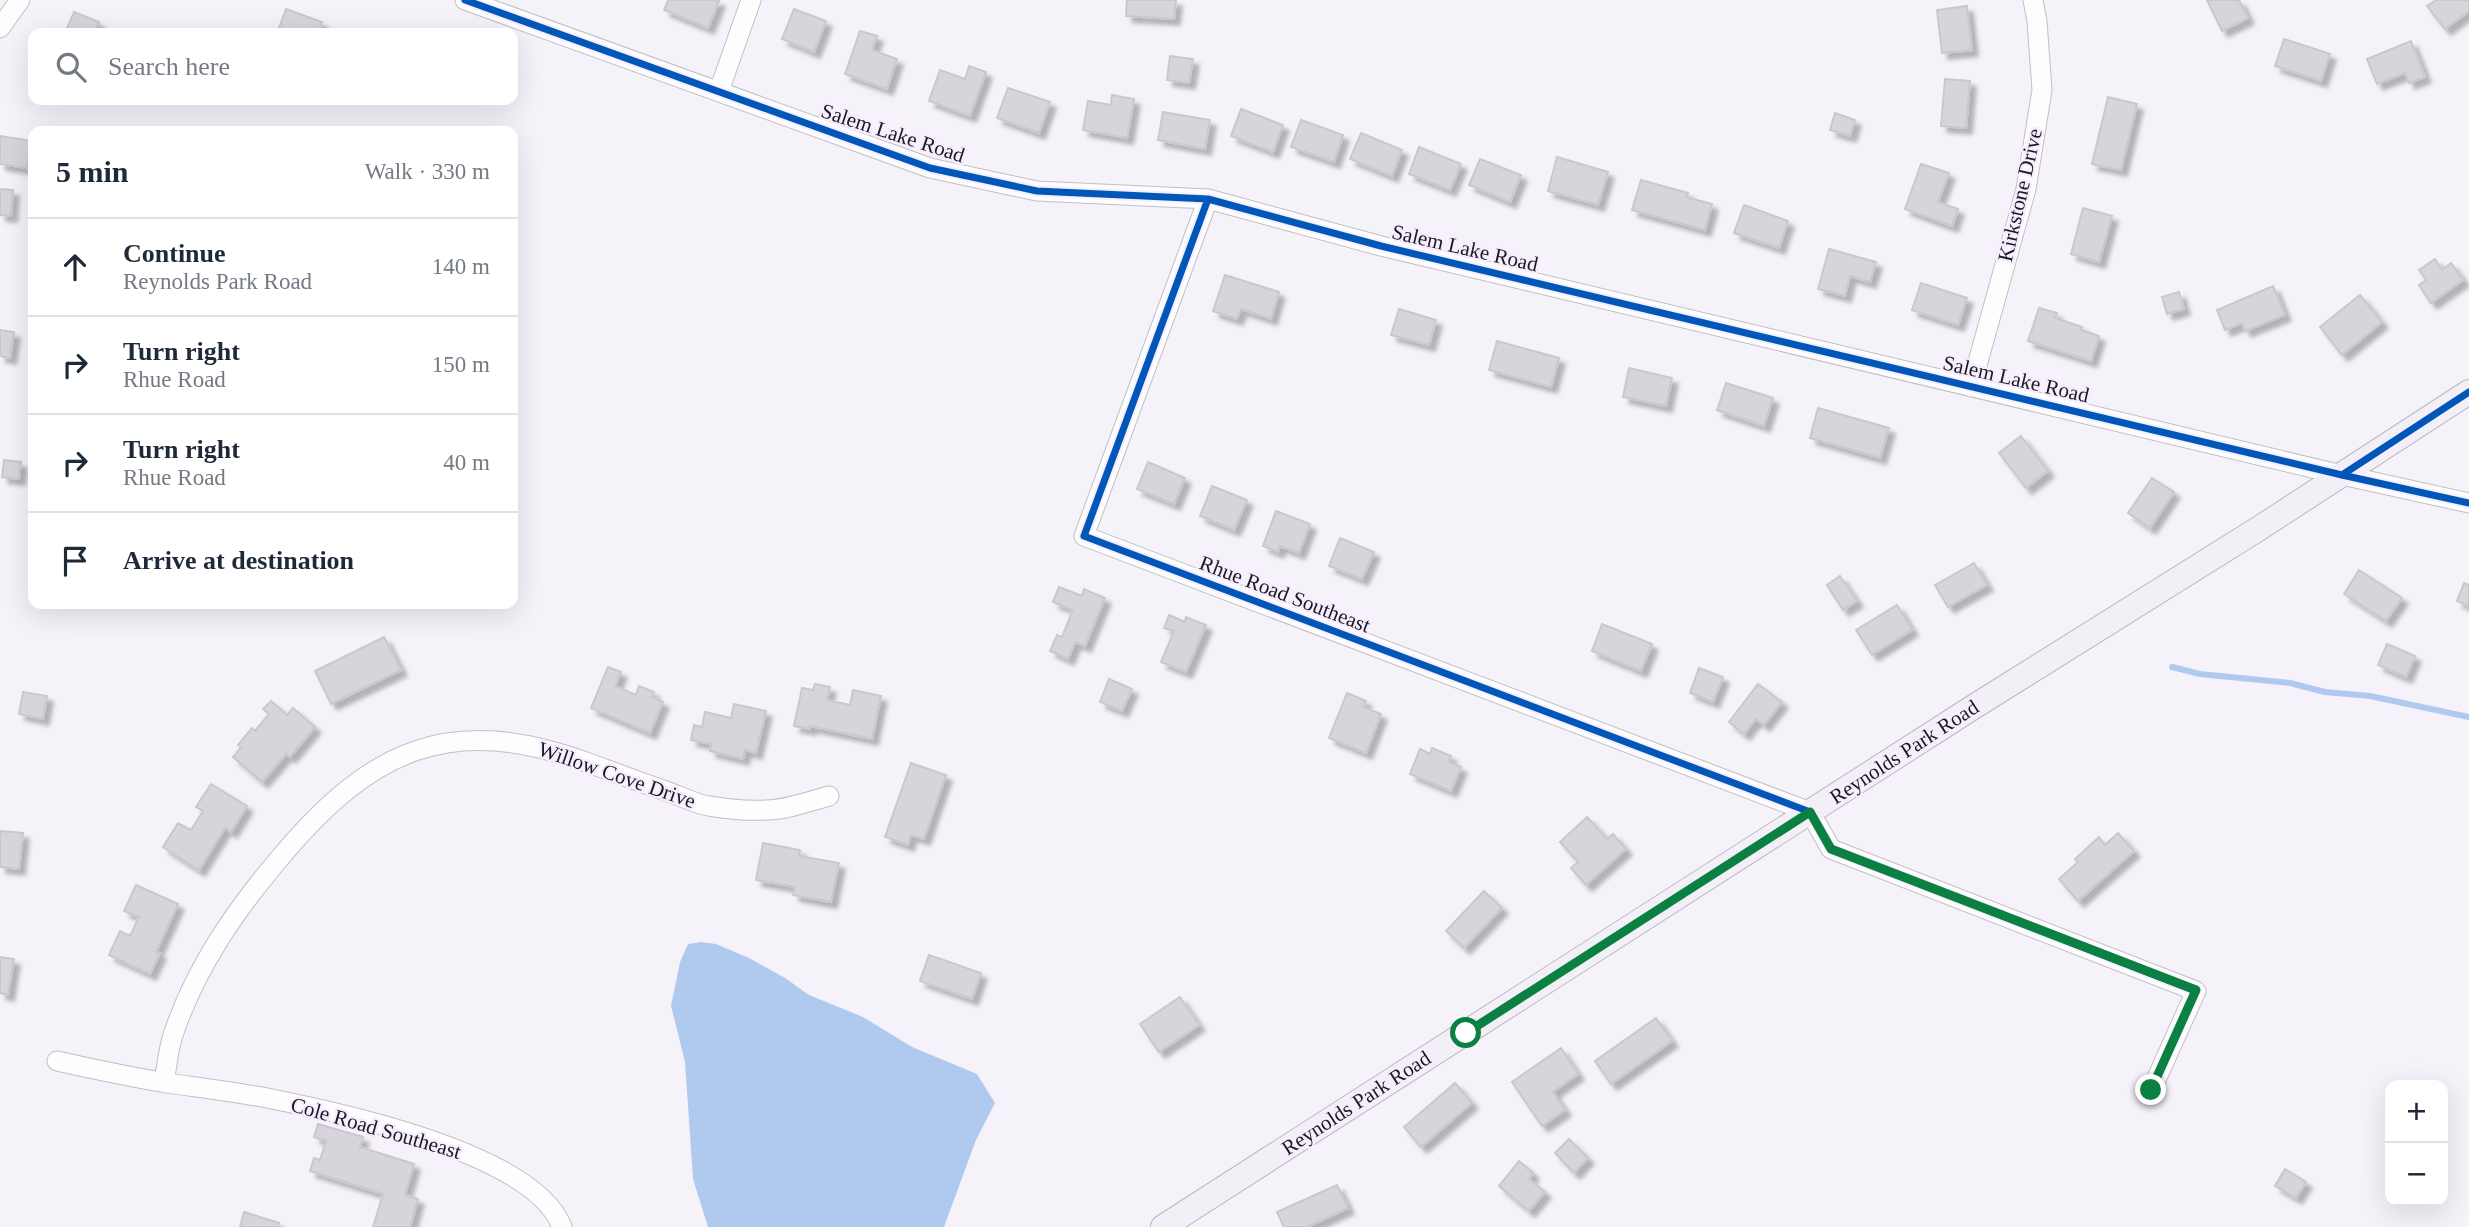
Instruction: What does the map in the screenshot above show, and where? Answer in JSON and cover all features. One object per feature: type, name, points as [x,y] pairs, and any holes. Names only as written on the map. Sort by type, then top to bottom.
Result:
[{"type":"main road","name":"Reynolds Park Road","points":[[1163,1227],[2469,392]]},
{"type":"street","points":[[0,28],[20,0]]},
{"type":"street","name":"Salem Lake Road","points":[[465,0],[930,168],[1037,191],[1208,199],[1381,246],[2469,503]]},
{"type":"street","points":[[719,92],[751,0]]},
{"type":"street","name":"Kirkstone Drive","points":[[1971,387],[2026,189],[2040,103],[2042,90],[2033,0]]},
{"type":"street","name":"Rhue Road Southeast","points":[[1208,199],[1084,536],[1810,812]]},
{"type":"street","name":"Willow Cove Drive","points":[[164,1082],[172,1038],[204,963],[254,888],[301,832],[327,807],[362,779],[418,748],[471,739],[526,744],[578,759],[707,806],[769,810],[829,796]]},
{"type":"street","points":[[1810,812],[1831,849],[2196,990],[2151,1090]]},
{"type":"street","name":"Cole Road Southeast","points":[[57,1061],[164,1082],[271,1098],[437,1142],[474,1157],[527,1187],[548,1205],[562,1227]]},
{"type":"water","points":[[688,944],[716,944],[749,958],[809,995],[863,1017],[912,1047],[977,1074],[995,1103],[976,1140],[944,1227],[708,1227],[693,1179],[685,1062],[671,1006],[680,962]]},
{"type":"building","points":[[668,0],[719,1],[708,28],[664,10]]},
{"type":"building","points":[[1127,0],[1176,0],[1174,19],[1126,16]]},
{"type":"building","points":[[2207,0],[2239,0],[2248,18],[2222,31]]},
{"type":"building","points":[[2436,0],[2469,0],[2469,11],[2445,29],[2427,6]]},
{"type":"building","points":[[1967,6],[1972,50],[1942,53],[1937,10]]},
{"type":"building","points":[[286,9],[322,22],[320,28],[279,28]]},
{"type":"building","points":[[794,9],[826,21],[814,52],[782,39]]},
{"type":"building","points":[[74,12],[99,22],[96,28],[67,28]]},
{"type":"building","points":[[860,31],[877,36],[872,50],[897,59],[887,89],[845,74]]},
{"type":"building","points":[[2284,39],[2330,54],[2321,81],[2275,66]]},
{"type":"building","points":[[2411,41],[2425,77],[2409,83],[2405,73],[2377,84],[2367,59]]},
{"type":"building","points":[[1170,56],[1193,59],[1189,83],[1167,80]]},
{"type":"building","points":[[969,66],[986,72],[970,116],[929,101],[940,70],[965,79]]},
{"type":"building","points":[[1945,79],[1970,81],[1966,128],[1941,126]]},
{"type":"building","points":[[1008,88],[1050,102],[1039,133],[997,118]]},
{"type":"building","points":[[1112,95],[1134,99],[1127,138],[1083,130],[1088,101],[1111,105]]},
{"type":"building","points":[[2108,97],[2137,104],[2121,170],[2092,164]]},
{"type":"building","points":[[1241,109],[1283,125],[1273,152],[1231,136]]},
{"type":"building","points":[[1163,112],[1210,120],[1205,149],[1158,140]]},
{"type":"building","points":[[1835,113],[1855,120],[1850,136],[1830,130]]},
{"type":"building","points":[[1301,120],[1343,135],[1334,162],[1291,147]]},
{"type":"building","points":[[1361,133],[1402,150],[1392,176],[1350,159]]},
{"type":"building","points":[[0,136],[28,140],[27,168],[0,164]]},
{"type":"building","points":[[1419,147],[1461,164],[1450,190],[1409,174]]},
{"type":"building","points":[[1557,157],[1608,172],[1598,205],[1548,191]]},
{"type":"building","points":[[1480,159],[1521,175],[1510,202],[1469,185]]},
{"type":"building","points":[[1921,164],[1949,173],[1938,202],[1958,209],[1952,226],[1905,209]]},
{"type":"building","points":[[1641,180],[1688,193],[1686,197],[1712,204],[1705,230],[1632,210]]},
{"type":"building","points":[[0,189],[13,190],[11,216],[0,215]]},
{"type":"building","points":[[1744,205],[1788,221],[1779,248],[1734,233]]},
{"type":"building","points":[[2083,208],[2112,216],[2099,262],[2071,254]]},
{"type":"building","points":[[1829,249],[1876,262],[1870,282],[1850,276],[1845,296],[1818,289]]},
{"type":"building","points":[[2435,259],[2442,270],[2451,263],[2463,280],[2431,303],[2419,285],[2426,280],[2419,270]]},
{"type":"building","points":[[1225,275],[1279,292],[1271,319],[1241,309],[1237,319],[1213,311]]},
{"type":"building","points":[[1921,283],[1967,298],[1958,325],[1912,310]]},
{"type":"building","points":[[2273,286],[2285,315],[2245,331],[2242,323],[2225,330],[2217,310]]},
{"type":"building","points":[[2179,292],[2184,309],[2167,314],[2162,297]]},
{"type":"building","points":[[2360,295],[2382,322],[2342,355],[2320,327]]},
{"type":"building","points":[[2039,308],[2057,313],[2055,318],[2099,336],[2091,361],[2028,341]]},
{"type":"building","points":[[1399,309],[1436,320],[1429,345],[1391,335]]},
{"type":"building","points":[[0,330],[14,332],[10,358],[0,356]]},
{"type":"building","points":[[1497,341],[1559,358],[1551,387],[1489,370]]},
{"type":"building","points":[[1629,368],[1672,378],[1666,406],[1623,397]]},
{"type":"building","points":[[1726,383],[1773,398],[1764,426],[1717,410]]},
{"type":"building","points":[[1818,408],[1889,428],[1880,458],[1810,438]]},
{"type":"building","points":[[2021,436],[2048,471],[2026,488],[1999,453]]},
{"type":"building","points":[[4,460],[21,462],[19,479],[2,477]]},
{"type":"building","points":[[1148,462],[1185,478],[1174,504],[1137,489]]},
{"type":"building","points":[[2152,478],[2174,492],[2150,528],[2128,513]]},
{"type":"building","points":[[1212,486],[1247,500],[1234,530],[1200,516]]},
{"type":"building","points":[[1276,511],[1310,524],[1299,553],[1280,546],[1278,552],[1263,546]]},
{"type":"building","points":[[1340,538],[1374,552],[1362,579],[1329,566]]},
{"type":"building","points":[[1974,563],[1987,585],[1948,607],[1935,585]]},
{"type":"building","points":[[2359,570],[2402,598],[2386,621],[2344,594]]},
{"type":"building","points":[[1840,576],[1857,601],[1843,610],[1827,585]]},
{"type":"building","points":[[2464,583],[2469,585],[2469,606],[2457,601]]},
{"type":"building","points":[[1059,587],[1082,596],[1084,589],[1105,598],[1085,646],[1075,642],[1068,659],[1050,651],[1057,635],[1062,637],[1073,610],[1053,602]]},
{"type":"building","points":[[1897,605],[1912,630],[1872,655],[1856,630]]},
{"type":"building","points":[[1169,615],[1185,622],[1186,617],[1206,625],[1186,672],[1161,662],[1174,631],[1164,628]]},
{"type":"building","points":[[1602,624],[1652,644],[1641,671],[1592,651]]},
{"type":"building","points":[[384,637],[401,670],[331,704],[315,671]]},
{"type":"building","points":[[2387,644],[2415,656],[2406,677],[2378,665]]},
{"type":"building","points":[[608,667],[621,672],[615,686],[636,695],[639,686],[654,692],[652,697],[663,702],[650,733],[591,708]]},
{"type":"building","points":[[1699,668],[1723,677],[1713,702],[1690,693]]},
{"type":"building","points":[[1109,679],[1132,689],[1122,711],[1100,702]]},
{"type":"building","points":[[815,684],[830,687],[827,700],[850,705],[853,690],[881,696],[872,739],[810,726],[810,729],[794,726],[802,688],[813,690]]},
{"type":"building","points":[[1758,684],[1782,702],[1764,725],[1756,719],[1744,734],[1729,722]]},
{"type":"building","points":[[23,692],[47,696],[43,719],[19,714]]},
{"type":"building","points":[[1347,693],[1366,701],[1363,707],[1381,714],[1366,753],[1329,738]]},
{"type":"building","points":[[271,701],[287,715],[293,708],[315,727],[290,757],[286,754],[262,782],[233,757],[241,747],[238,745],[252,728],[255,731],[269,714],[263,709]]},
{"type":"building","points":[[734,704],[766,711],[756,753],[745,750],[743,759],[710,751],[711,744],[691,740],[694,725],[702,727],[705,712],[731,718]]},
{"type":"building","points":[[1432,748],[1451,756],[1449,762],[1461,767],[1451,791],[1410,774],[1420,749],[1430,754]]},
{"type":"building","points":[[911,763],[946,775],[924,839],[911,835],[908,845],[885,837]]},
{"type":"building","points":[[211,784],[247,806],[231,832],[225,828],[199,870],[163,847],[178,823],[191,830],[203,811],[196,807]]},
{"type":"building","points":[[1587,817],[1607,839],[1613,834],[1626,849],[1586,885],[1571,868],[1578,862],[1560,842]]},
{"type":"building","points":[[0,831],[23,833],[19,869],[0,867]]},
{"type":"building","points":[[2118,833],[2134,851],[2078,901],[2059,879],[2078,862],[2075,859],[2099,837],[2105,845]]},
{"type":"building","points":[[763,843],[800,850],[799,856],[839,863],[831,902],[793,895],[795,887],[756,880]]},
{"type":"building","points":[[136,885],[178,904],[156,952],[160,953],[150,974],[109,955],[120,931],[130,936],[139,917],[124,911]]},
{"type":"building","points":[[1484,891],[1502,908],[1464,948],[1446,931]]},
{"type":"building","points":[[929,955],[981,973],[972,999],[920,981]]},
{"type":"building","points":[[0,957],[14,959],[8,995],[0,993]]},
{"type":"building","points":[[1180,997],[1199,1025],[1159,1052],[1140,1024]]},
{"type":"building","points":[[1656,1018],[1672,1041],[1611,1084],[1595,1061]]},
{"type":"building","points":[[1561,1048],[1578,1074],[1553,1092],[1565,1110],[1542,1126],[1512,1082]]},
{"type":"building","points":[[1455,1083],[1472,1103],[1421,1147],[1404,1127]]},
{"type":"building","points":[[318,1124],[363,1137],[360,1147],[414,1164],[405,1195],[418,1199],[410,1227],[373,1227],[383,1194],[310,1171],[314,1158],[320,1160],[326,1141],[314,1137]]},
{"type":"building","points":[[1569,1139],[1588,1158],[1574,1173],[1555,1153]]},
{"type":"building","points":[[1519,1161],[1533,1173],[1529,1179],[1545,1192],[1529,1211],[1499,1186]]},
{"type":"building","points":[[2285,1169],[2306,1182],[2296,1198],[2275,1186]]},
{"type":"building","points":[[1337,1185],[1348,1208],[1307,1227],[1284,1227],[1277,1212]]},
{"type":"building","points":[[244,1212],[279,1223],[278,1227],[240,1227]]},
{"type":"waterway","points":[[2172,667],[2200,674],[2290,683],[2325,692],[2370,696],[2469,717]]},
{"type":"cycle path","points":[[465,0],[930,168],[1037,191],[1208,199],[1381,246],[2469,503]]},
{"type":"cycle path","points":[[1208,199],[1084,536],[1810,812],[1831,849],[2196,991],[2151,1091]]},
{"type":"cycle path","points":[[2342,475],[2469,392]]},
{"type":"route","points":[[1466,1033],[1810,812],[1831,849],[2196,990],[2151,1090]]}]
